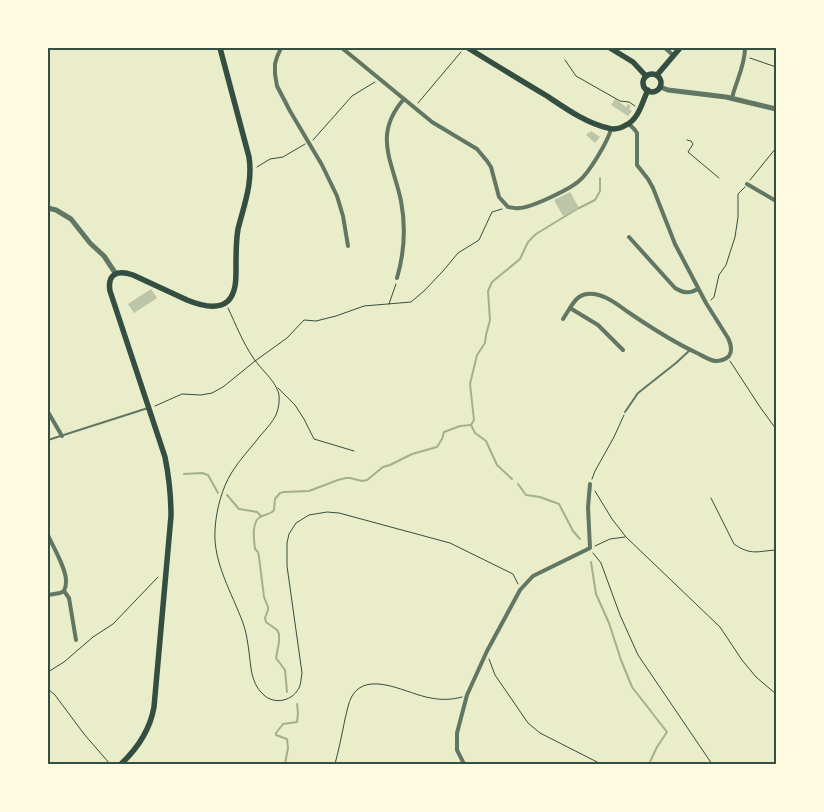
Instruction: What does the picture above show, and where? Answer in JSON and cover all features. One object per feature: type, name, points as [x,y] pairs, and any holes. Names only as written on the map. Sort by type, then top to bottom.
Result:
[{"type":"main road","points":[[121,764],[140,742],[149,726],[153,712],[171,516],[170,484],[165,457],[110,292],[110,282],[116,274],[124,272],[196,304],[210,306],[225,303],[232,295],[235,286],[236,242],[249,188],[250,168],[249,157],[220,48]]},
{"type":"main road","points":[[468,48],[582,118],[611,129],[620,128],[636,118],[648,90]]},
{"type":"main road","points":[[610,48],[633,62],[646,76]]},
{"type":"main road","points":[[657,75],[680,48]]},
{"type":"main road","points":[[646,76],[651,74],[657,75]]},
{"type":"main road","points":[[646,76],[645,87],[648,90],[654,91],[660,88],[660,80],[657,75]]},
{"type":"street","points":[[281,48],[276,57],[275,64],[277,86],[309,142],[336,196],[343,216],[348,246]]},
{"type":"street","points":[[342,48],[432,122],[477,149],[487,161],[500,197],[508,207],[519,208],[530,205],[557,194],[578,182],[585,175],[609,136],[611,129]]},
{"type":"street","points":[[666,48],[674,56]]},
{"type":"street","points":[[732,98],[740,75],[745,48]]},
{"type":"street","points":[[660,88],[732,98],[776,109]]},
{"type":"street","points":[[397,278],[403,255],[403,222],[401,202],[386,142],[389,123],[404,99]]},
{"type":"street","points":[[563,319],[577,298],[585,294],[596,294],[611,300],[690,350],[712,360],[722,361],[727,358],[732,348],[731,343],[698,289],[675,244],[653,188],[637,165],[637,133],[629,124]]},
{"type":"street","points":[[747,184],[776,201]]},
{"type":"street","points":[[48,208],[70,218],[90,243],[104,256],[116,274]]},
{"type":"street","points":[[629,237],[675,288],[681,292],[689,293],[698,289]]},
{"type":"street","points":[[570,308],[598,325],[623,350]]},
{"type":"street","points":[[48,412],[62,436]]},
{"type":"street","points":[[464,764],[457,750],[457,733],[467,696],[487,652],[520,590],[533,576],[590,548],[588,507],[590,484]]},
{"type":"street","points":[[48,535],[66,577],[64,591],[69,598],[76,640]]},
{"type":"street","points":[[48,595],[64,591]]},
{"type":"lane","points":[[625,412],[638,392],[690,350]]},
{"type":"lane","points":[[48,440],[149,408]]},
{"type":"path","points":[[414,108],[461,52]]},
{"type":"path","points":[[744,56],[776,67]]},
{"type":"path","points":[[565,60],[576,76],[620,101],[629,102],[640,109]]},
{"type":"path","points":[[257,167],[270,159],[283,157],[314,139],[352,96],[379,78]]},
{"type":"path","points":[[687,140],[693,144],[688,152],[719,178]]},
{"type":"path","points":[[149,408],[182,394],[201,395],[212,393],[223,387],[286,338],[304,320],[316,321],[364,306],[411,302],[424,292],[458,253],[478,240],[492,212],[508,207]]},
{"type":"path","points":[[710,300],[714,297],[719,275],[726,265],[736,237]]},
{"type":"path","points":[[389,304],[397,278]]},
{"type":"path","points":[[225,303],[255,361],[277,388],[295,405],[304,418],[314,439],[354,451]]},
{"type":"path","points":[[727,358],[776,429]]},
{"type":"path","points":[[277,388],[279,396],[277,412],[273,421],[232,473],[221,497],[215,529],[215,546],[218,561],[244,626],[252,675],[264,696],[273,700],[288,699],[295,694],[299,687],[302,673],[287,566],[287,543],[289,534],[296,523],[309,515],[327,512],[339,513],[450,543],[513,574],[520,590]]},
{"type":"path","points":[[625,412],[590,484],[626,537],[720,627],[756,677],[776,694]]},
{"type":"path","points":[[711,498],[734,544],[750,552],[776,550]]},
{"type":"path","points":[[626,537],[610,539],[590,548],[601,563],[620,615],[638,655],[712,764]]},
{"type":"path","points":[[48,672],[113,624],[157,577],[165,576]]},
{"type":"path","points":[[487,652],[495,675],[528,723],[540,733],[601,764]]},
{"type":"path","points":[[335,764],[352,696],[365,686],[375,683],[388,685],[439,700],[467,696]]},
{"type":"path","points":[[48,689],[55,695],[84,734],[110,764]]},
{"type":"building","points":[[615,99],[626,107],[628,104],[631,106],[629,109],[632,111],[628,116],[611,105]]},
{"type":"building","points":[[591,131],[600,137],[595,143],[586,135]]},
{"type":"building","points":[[570,192],[579,208],[563,216],[554,200]]},
{"type":"building","points":[[151,289],[157,298],[134,313],[128,304]]},
{"type":"waterway","points":[[471,425],[474,420],[470,384],[477,355],[485,343],[490,320],[488,291],[492,282],[520,259],[528,242],[536,234],[595,200],[600,191],[600,178]]},
{"type":"waterway","points":[[471,425],[475,433],[486,441],[497,465],[512,479]]},
{"type":"waterway","points":[[287,692],[285,670],[276,658],[279,634],[277,630],[266,622],[265,618],[268,607],[264,597],[259,557],[254,541],[254,527],[257,520],[274,510],[275,499],[280,493],[309,491],[346,478],[367,480],[383,467],[412,454],[437,447],[444,432],[460,426],[471,425]]},
{"type":"waterway","points":[[184,474],[202,473],[208,475],[218,493]]},
{"type":"waterway","points":[[518,484],[526,495],[540,497],[559,504],[573,531],[580,539]]},
{"type":"waterway","points":[[227,495],[239,509],[257,512],[261,516]]},
{"type":"waterway","points":[[591,562],[596,594],[609,623],[632,687],[667,732],[649,764]]},
{"type":"waterway","points":[[285,764],[288,748],[287,739],[276,735],[276,733],[283,724],[297,722],[297,704]]}]
